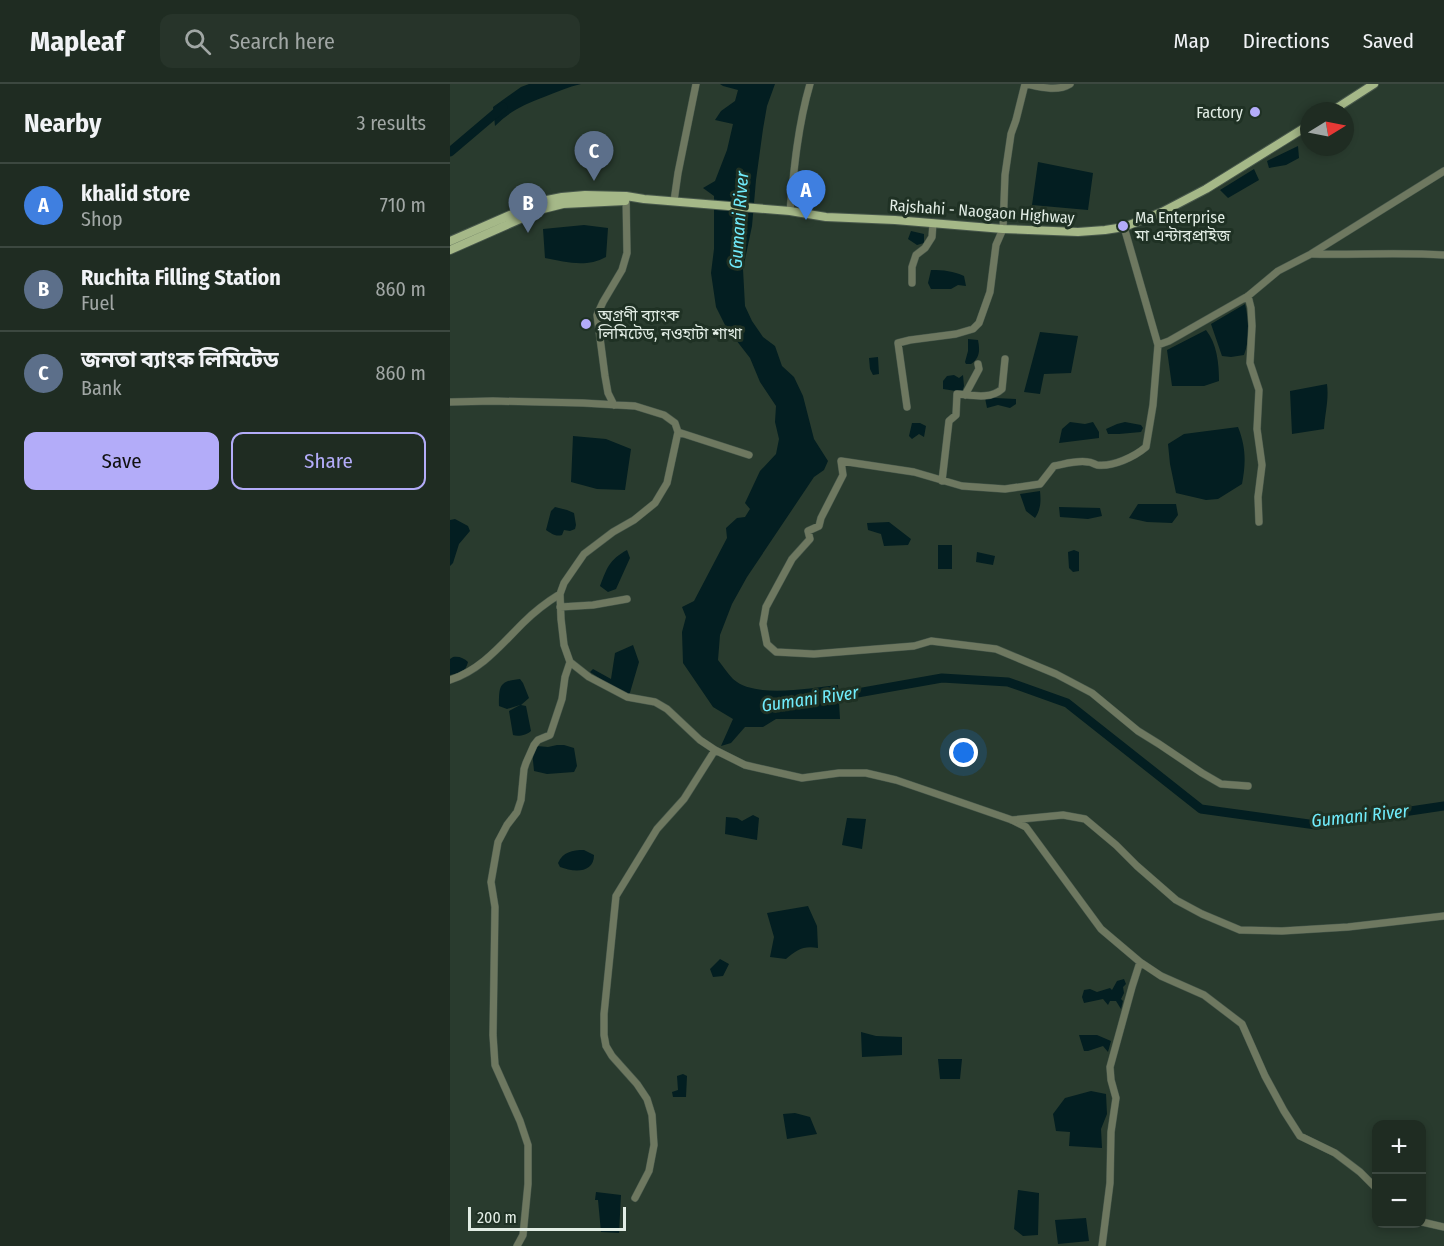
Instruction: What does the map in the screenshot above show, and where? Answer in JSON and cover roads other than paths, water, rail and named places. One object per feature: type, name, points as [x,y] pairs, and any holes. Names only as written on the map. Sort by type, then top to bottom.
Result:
[{"type":"main road","points":[[1346,102],[1374,84]]},
{"type":"main road","name":"Rajshahi - Naogaon Highway","points":[[674,201],[771,209],[826,217],[1003,229],[1078,232],[1124,227],[1162,212],[1206,189],[1300,131]]},
{"type":"main road","points":[[450,241],[542,201],[562,196],[585,195],[674,201]]},
{"type":"main road","points":[[450,250],[543,209],[563,204],[626,198]]},
{"type":"street","points":[[674,201],[696,84]]},
{"type":"street","points":[[790,211],[802,109],[810,84]]},
{"type":"street","points":[[907,407],[898,343],[973,329],[979,322],[990,292],[996,245],[1003,229],[1005,175],[1011,134],[1025,84],[1051,88],[1070,84]]},
{"type":"street","points":[[1158,345],[1248,296],[1278,272],[1444,171]]},
{"type":"street","points":[[614,405],[608,393],[597,315],[622,270],[627,253],[626,198]]},
{"type":"street","points":[[912,283],[912,267],[916,255],[925,248],[932,237],[933,223]]},
{"type":"street","points":[[1124,227],[1158,345],[1153,405],[1146,447],[1136,456],[1118,462],[1098,465],[1075,462],[1054,466],[1040,484],[1005,489],[962,486],[914,472],[841,460],[843,475],[819,526],[808,531],[810,539],[792,559],[766,607],[763,624],[767,644],[776,652],[814,654],[914,646],[931,641],[996,650],[1056,674],[1092,693],[1138,731],[1221,784],[1248,786]]},
{"type":"street","points":[[1311,254],[1444,255]]},
{"type":"street","points":[[1248,296],[1252,326],[1250,363],[1259,390],[1257,429],[1262,465],[1258,497],[1259,522]]},
{"type":"street","points":[[942,481],[949,421],[956,415],[957,394],[980,396],[996,394],[1002,389],[1005,359]]},
{"type":"street","points":[[964,395],[979,369],[978,364]]},
{"type":"street","points":[[450,402],[504,401],[635,406],[664,415],[675,423],[678,432],[667,483],[656,503],[584,554],[564,583],[560,594],[560,607],[564,645],[570,662],[589,677],[627,697],[655,702],[667,709],[700,740],[745,765],[802,778],[839,773],[876,775],[1012,820],[1026,827],[1101,929],[1140,962],[1161,976],[1204,995],[1242,1024],[1265,1076],[1300,1136],[1335,1153],[1372,1183]]},
{"type":"street","points":[[678,432],[750,455]]},
{"type":"street","points":[[450,680],[476,668],[524,622],[560,594]]},
{"type":"street","points":[[560,607],[592,605],[627,599]]},
{"type":"street","points":[[517,1246],[523,1235],[528,1184],[528,1145],[495,1065],[493,1035],[495,907],[492,882],[498,842],[517,812],[521,800],[526,763],[538,740],[551,732],[562,699],[570,662]]},
{"type":"street","points":[[635,1198],[649,1171],[654,1145],[652,1115],[647,1099],[612,1056],[606,1046],[604,1035],[604,1014],[616,896],[657,829],[684,799],[715,750]]},
{"type":"street","points":[[1012,820],[1063,815],[1085,819],[1176,900],[1202,915],[1240,930],[1282,931],[1348,927],[1444,916]]},
{"type":"street","points":[[1102,1246],[1110,1183],[1111,1132],[1116,1098],[1110,1067],[1140,962]]},
{"type":"street","points":[[1426,1223],[1444,1227]]},
{"type":"water","points":[[529,84],[581,84],[524,105],[495,126],[493,107]]},
{"type":"water","points":[[720,84],[775,84],[767,106],[763,129],[752,226],[743,269],[745,306],[763,337],[775,346],[782,366],[794,377],[803,396],[814,439],[828,461],[824,470],[814,477],[747,577],[732,604],[720,635],[718,660],[733,679],[755,689],[783,691],[838,685],[840,719],[776,719],[763,727],[745,727],[731,743],[721,746],[733,719],[713,707],[683,663],[682,632],[686,617],[682,607],[694,601],[727,538],[726,528],[737,518],[745,517],[750,509],[745,503],[760,471],[776,454],[779,439],[775,422],[776,406],[760,382],[750,358],[726,327],[716,307],[711,273],[714,249],[714,196],[703,188],[715,181],[727,150],[733,124],[715,120],[721,111],[735,101],[738,90]]},
{"type":"water","points":[[1298,146],[1299,158],[1286,165],[1269,168],[1267,161]]},
{"type":"water","points":[[1038,162],[1093,173],[1088,210],[1032,205]]},
{"type":"water","points":[[1254,169],[1259,180],[1228,198],[1220,190]]},
{"type":"water","points":[[584,225],[608,228],[606,257],[583,263],[545,258],[543,229]]},
{"type":"water","points":[[911,231],[924,234],[924,243],[917,245],[908,239]]},
{"type":"water","points":[[931,270],[948,271],[964,276],[966,286],[931,289],[928,283]]},
{"type":"water","points":[[1245,304],[1248,330],[1244,355],[1222,356],[1211,324]]},
{"type":"water","points":[[1206,330],[1217,354],[1219,381],[1204,386],[1172,386],[1167,350]]},
{"type":"water","points":[[1040,332],[1078,336],[1071,373],[1044,374],[1040,394],[1024,392]]},
{"type":"water","points":[[968,339],[978,340],[979,344],[978,356],[971,364],[965,362]]},
{"type":"water","points":[[878,357],[879,374],[873,375],[869,358]]},
{"type":"water","points":[[954,375],[959,378],[963,375],[962,392],[943,389],[943,381],[947,376]]},
{"type":"water","points":[[1327,384],[1324,429],[1292,434],[1290,391]]},
{"type":"water","points":[[994,396],[995,398],[1016,399],[1016,404],[1010,408],[998,405],[987,408],[985,398],[990,399]]},
{"type":"water","points":[[1070,422],[1085,424],[1093,422],[1099,432],[1099,438],[1059,443],[1062,429]]},
{"type":"water","points":[[1125,422],[1141,425],[1143,428],[1141,432],[1108,434],[1106,429]]},
{"type":"water","points":[[912,423],[926,426],[924,437],[919,434],[912,439],[909,436]]},
{"type":"water","points":[[1238,427],[1245,455],[1242,484],[1218,499],[1206,500],[1176,493],[1168,444],[1184,434]]},
{"type":"water","points":[[573,436],[606,439],[631,449],[625,490],[597,489],[571,482]]},
{"type":"water","points":[[1040,491],[1040,505],[1035,518],[1026,511],[1020,494]]},
{"type":"water","points":[[1138,504],[1176,504],[1178,515],[1172,523],[1147,522],[1129,518]]},
{"type":"water","points":[[555,507],[574,513],[575,529],[564,530],[562,535],[546,530],[551,511]]},
{"type":"water","points":[[1059,507],[1100,508],[1102,516],[1088,519],[1060,517]]},
{"type":"water","points":[[455,519],[468,526],[470,531],[459,544],[450,566],[450,520]]},
{"type":"water","points":[[889,522],[911,539],[908,545],[884,546],[881,534],[868,530],[867,523]]},
{"type":"water","points":[[938,545],[952,545],[952,569],[938,569]]},
{"type":"water","points":[[627,550],[630,558],[616,589],[608,592],[600,586],[609,565]]},
{"type":"water","points":[[1074,550],[1079,552],[1079,571],[1073,572],[1069,568],[1068,552]]},
{"type":"water","points":[[977,552],[995,556],[993,565],[976,562]]},
{"type":"water","points":[[633,645],[639,662],[629,696],[590,672],[593,669],[611,679],[615,653]]},
{"type":"water","points":[[453,657],[465,659],[468,662],[464,670],[450,675],[450,659]]},
{"type":"water","points":[[520,679],[529,698],[521,705],[526,706],[531,731],[517,736],[513,735],[509,711],[520,705],[507,709],[499,706],[499,699],[500,689],[504,683]]},
{"type":"water","points":[[557,745],[574,748],[577,766],[574,772],[547,774],[534,771],[532,750],[537,746]]},
{"type":"water","points":[[753,815],[759,818],[757,840],[725,834],[726,817],[742,821]]},
{"type":"water","points":[[847,818],[866,819],[862,849],[842,845]]},
{"type":"water","points":[[584,850],[594,855],[591,866],[582,870],[560,867],[558,863],[565,854]]},
{"type":"water","points":[[808,906],[817,926],[818,948],[800,949],[786,959],[770,957],[774,937],[767,913]]},
{"type":"water","points":[[720,959],[729,964],[723,976],[713,977],[710,969]]},
{"type":"water","points":[[1124,979],[1126,984],[1123,987],[1121,1009],[1116,1001],[1110,1001],[1108,1005],[1103,999],[1084,1003],[1082,997],[1084,990],[1090,989],[1097,992],[1110,988],[1112,990],[1117,981]]},
{"type":"water","points":[[861,1032],[876,1036],[902,1037],[902,1055],[862,1057]]},
{"type":"water","points":[[1079,1035],[1097,1035],[1111,1041],[1108,1052],[1103,1046],[1084,1051]]},
{"type":"water","points":[[938,1059],[962,1059],[960,1079],[940,1079]]},
{"type":"water","points":[[683,1074],[687,1076],[686,1097],[673,1097],[672,1092],[678,1090],[677,1076]]},
{"type":"water","points":[[1091,1091],[1106,1094],[1107,1114],[1101,1129],[1102,1148],[1069,1146],[1070,1132],[1056,1131],[1053,1114],[1065,1098]]},
{"type":"water","points":[[795,1113],[810,1117],[817,1134],[787,1139],[783,1114]]},
{"type":"water","points":[[1018,1190],[1039,1193],[1038,1235],[1023,1236],[1014,1229]]},
{"type":"water","points":[[596,1192],[621,1195],[619,1233],[601,1232],[598,1200],[595,1200]]},
{"type":"water","points":[[1086,1218],[1089,1241],[1058,1244],[1055,1220]]},
{"type":"waterway","points":[[450,152],[503,107]]},
{"type":"waterway","name":"Gumani River","points":[[829,698],[942,678],[1008,682],[1067,703],[1201,809],[1316,825],[1444,806]]},
{"type":"place","name":"Factory","points":[[1255,112]]},
{"type":"place","name":"জনতা ব্যাংক লিমিটেড","points":[[594,181]]},
{"type":"place","name":"khalid store","points":[[806,220]]},
{"type":"place","name":"Ma Enterprise মা এন্টারপ্রাইজ","points":[[1123,226]]},
{"type":"place","name":"Ruchita Filling Station","points":[[528,233]]},
{"type":"place","name":"অগ্রণী ব্যাংক লিমিটেড, নওহাটা শাখা","points":[[586,324]]}]
